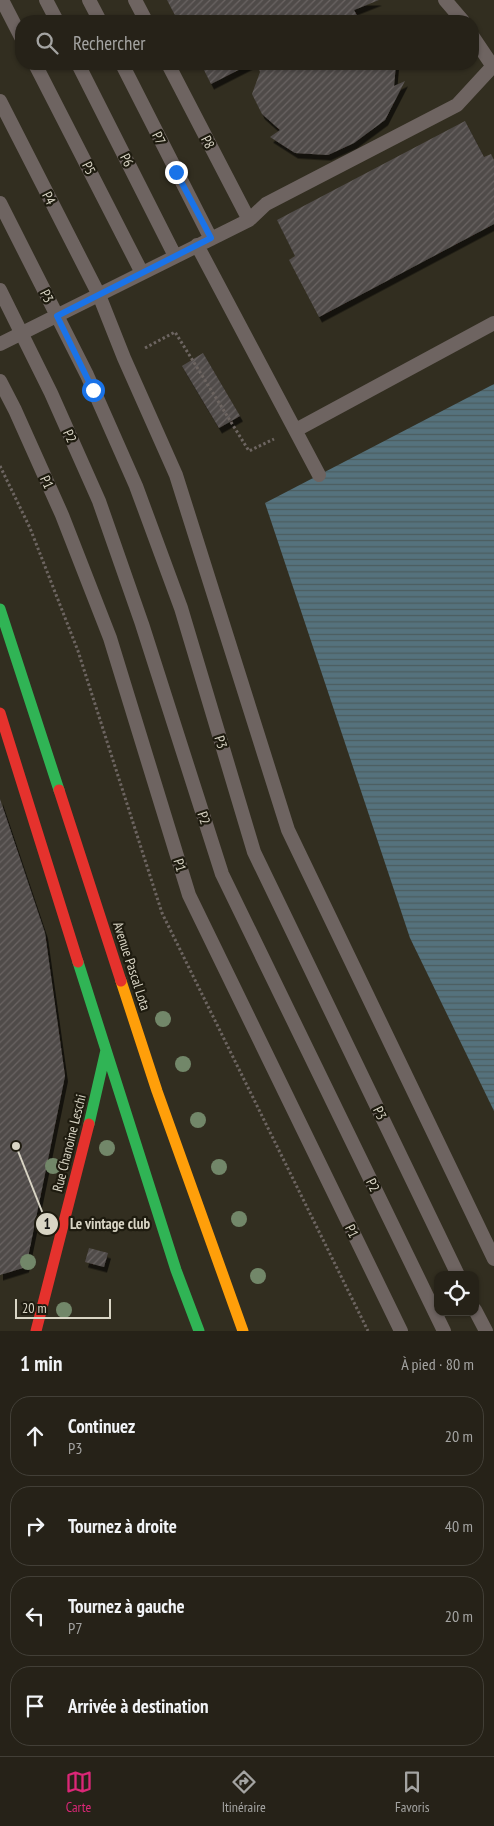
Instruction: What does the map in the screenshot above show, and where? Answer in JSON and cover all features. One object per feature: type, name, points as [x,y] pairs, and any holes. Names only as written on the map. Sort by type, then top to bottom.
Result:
[{"type":"main road","name":"Avenue Pascal Lota","points":[[0,609],[156,1091],[243,1331]]},
{"type":"main road","points":[[0,713],[176,1270],[199,1331]]},
{"type":"main road","name":"Rue Chanoine Leschi","points":[[36,1331],[80,1162],[106,1048]]},
{"type":"lane","points":[[2,0],[15,25]]},
{"type":"lane","points":[[46,0],[53,15]]},
{"type":"lane","points":[[89,0],[97,15]]},
{"type":"lane","points":[[135,0],[143,15]]},
{"type":"lane","points":[[445,0],[458,15]]},
{"type":"lane","points":[[0,344],[249,220],[266,204],[458,105],[493,67],[479,46]]},
{"type":"lane","name":"P5","points":[[38,70],[142,273]]},
{"type":"lane","name":"P6","points":[[81,70],[175,256]]},
{"type":"lane","name":"P7","points":[[125,70],[211,238]]},
{"type":"lane","name":"P8","points":[[171,70],[249,220]]},
{"type":"lane","name":"P4","points":[[0,101],[99,294],[124,358],[176,475],[288,830],[494,1259]]},
{"type":"lane","name":"P3","points":[[0,203],[87,376],[136,486],[181,608],[254,852],[456,1271]]},
{"type":"lane","points":[[197,245],[319,476]]},
{"type":"lane","name":"P2","points":[[0,290],[51,393],[99,501],[142,624],[222,874],[444,1331]]},
{"type":"lane","points":[[296,430],[494,324]]},
{"type":"lane","name":"P1","points":[[0,381],[58,507],[110,638],[189,895],[401,1331]]},
{"type":"lane","points":[[478,1316],[486,1331]]},
{"type":"water","points":[[494,384],[494,1111],[410,938],[265,503]]},
{"type":"building","points":[[167,0],[379,0],[354,10],[357,15],[175,15]]},
{"type":"building","points":[[204,70],[238,70],[211,84]]},
{"type":"building","points":[[259,70],[395,70],[394,86],[405,81],[385,120],[354,143],[328,155],[295,153],[270,137],[280,130],[262,114],[252,94]]},
{"type":"building","points":[[465,121],[484,157],[491,154],[494,160],[494,224],[319,317],[289,260],[295,256],[277,220]]},
{"type":"building","points":[[203,353],[240,416],[219,428],[182,366]]},
{"type":"building","points":[[0,799],[45,933],[65,1076],[26,1267],[0,1275]]},
{"type":"building","points":[[89,1248],[108,1253],[104,1267],[85,1262]]},
{"type":"traffic: fast","points":[[0,609],[59,790]]},
{"type":"traffic: fast","points":[[78,962],[176,1270],[199,1331]]},
{"type":"traffic: fast","points":[[89,1124],[106,1050]]},
{"type":"traffic: slow","points":[[121,981],[157,1091],[243,1331]]},
{"type":"traffic: jam","points":[[0,713],[78,962]]},
{"type":"traffic: jam","points":[[59,790],[121,981]]},
{"type":"traffic: jam","points":[[36,1331],[89,1124]]},
{"type":"place","name":"Le vintage club","points":[[16,1146]]},
{"type":"route","points":[[93,390],[57,316],[211,238],[176,172]]}]
